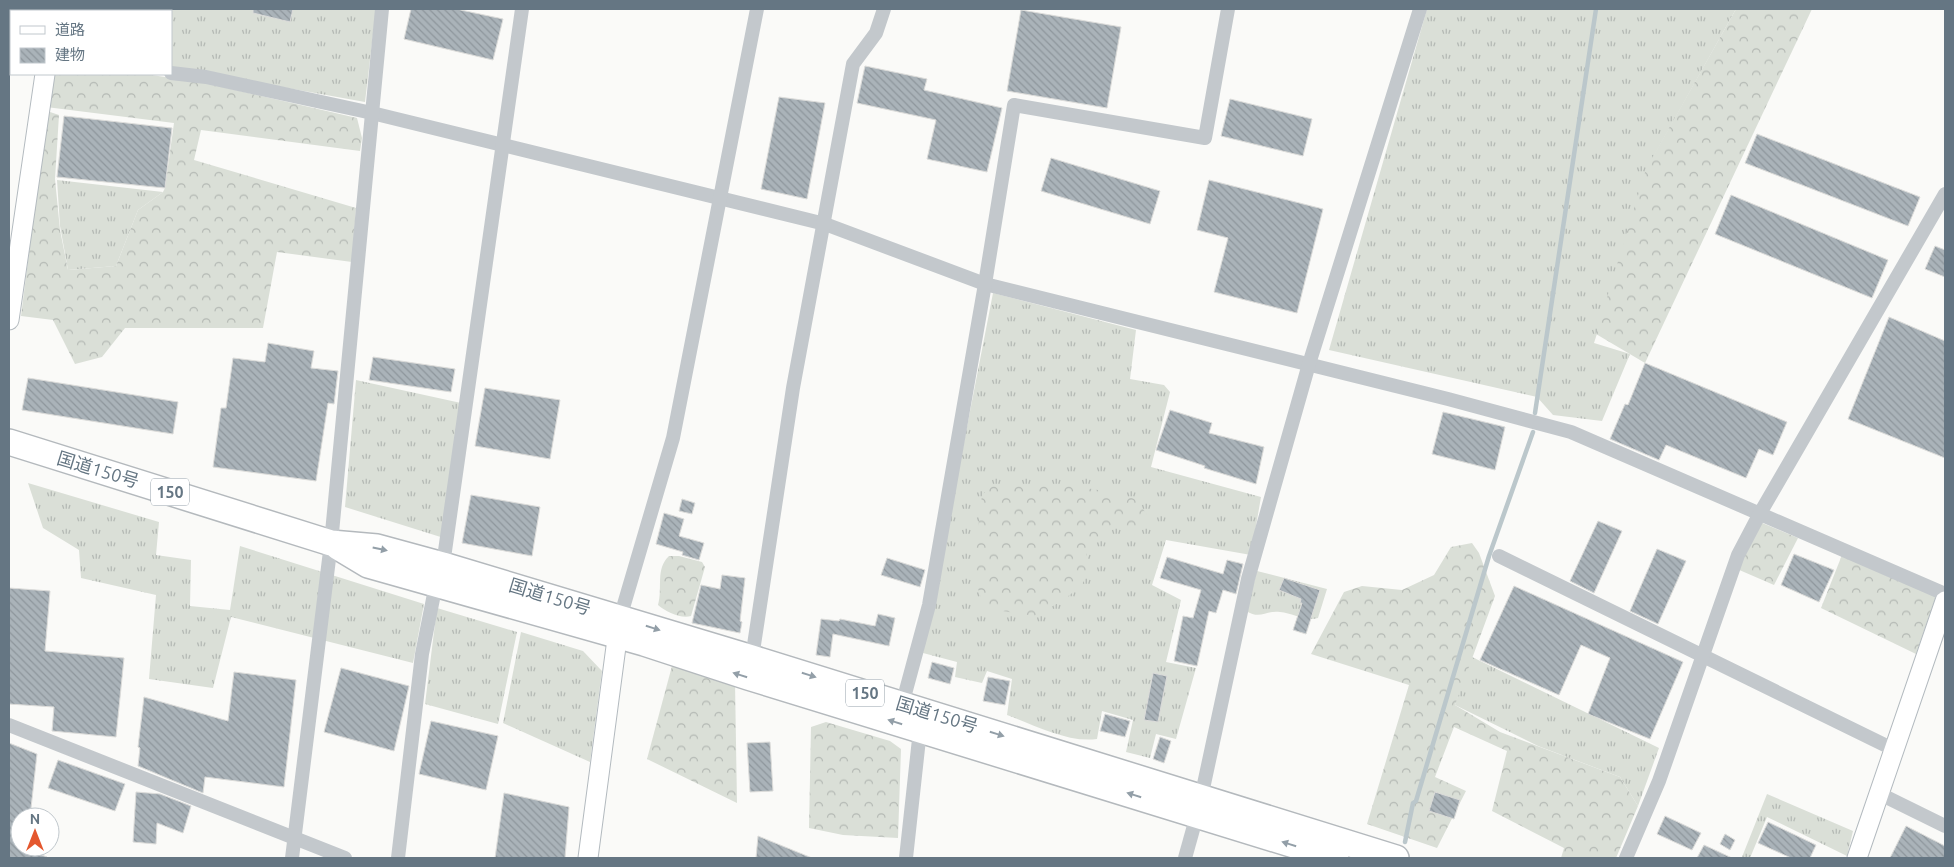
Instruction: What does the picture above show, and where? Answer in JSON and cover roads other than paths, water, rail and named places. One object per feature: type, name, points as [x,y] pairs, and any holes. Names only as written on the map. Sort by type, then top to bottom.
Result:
[{"type":"highway","name":"国道150号","points":[[9,442],[331,543],[368,565],[440,575],[619,627],[920,730],[1396,858]]},
{"type":"highway","name":"国道150号","points":[[619,627],[752,658],[902,705],[1199,806],[1336,858]]},
{"type":"street","points":[[292,858],[331,543],[382,9]]},
{"type":"street","points":[[398,858],[422,654],[440,575],[522,9]]},
{"type":"street","points":[[588,858],[619,627],[673,438],[757,9]]},
{"type":"street","points":[[752,658],[793,388],[825,224],[853,64],[876,33],[884,9]]},
{"type":"street","points":[[902,705],[929,605],[1014,105],[1205,138],[1228,9]]},
{"type":"street","points":[[1185,858],[1199,806],[1248,580],[1309,364],[1420,9]]},
{"type":"street","points":[[172,72],[206,77],[372,113],[825,224],[985,284],[1309,364],[1571,432],[1945,594]]},
{"type":"street","points":[[9,320],[45,75]]},
{"type":"street","points":[[1626,858],[1659,781],[1738,555],[1759,514],[1945,194]]},
{"type":"street","points":[[1499,556],[1895,750]]},
{"type":"street","points":[[1857,858],[1945,602]]},
{"type":"street","points":[[9,725],[345,858]]},
{"type":"street","points":[[906,858],[920,730]]},
{"type":"street","points":[[1880,794],[1945,826]]},
{"type":"waterway","points":[[1535,413],[1596,9]]},
{"type":"waterway","points":[[1405,842],[1413,803],[1416,801],[1489,556],[1533,432]]}]
